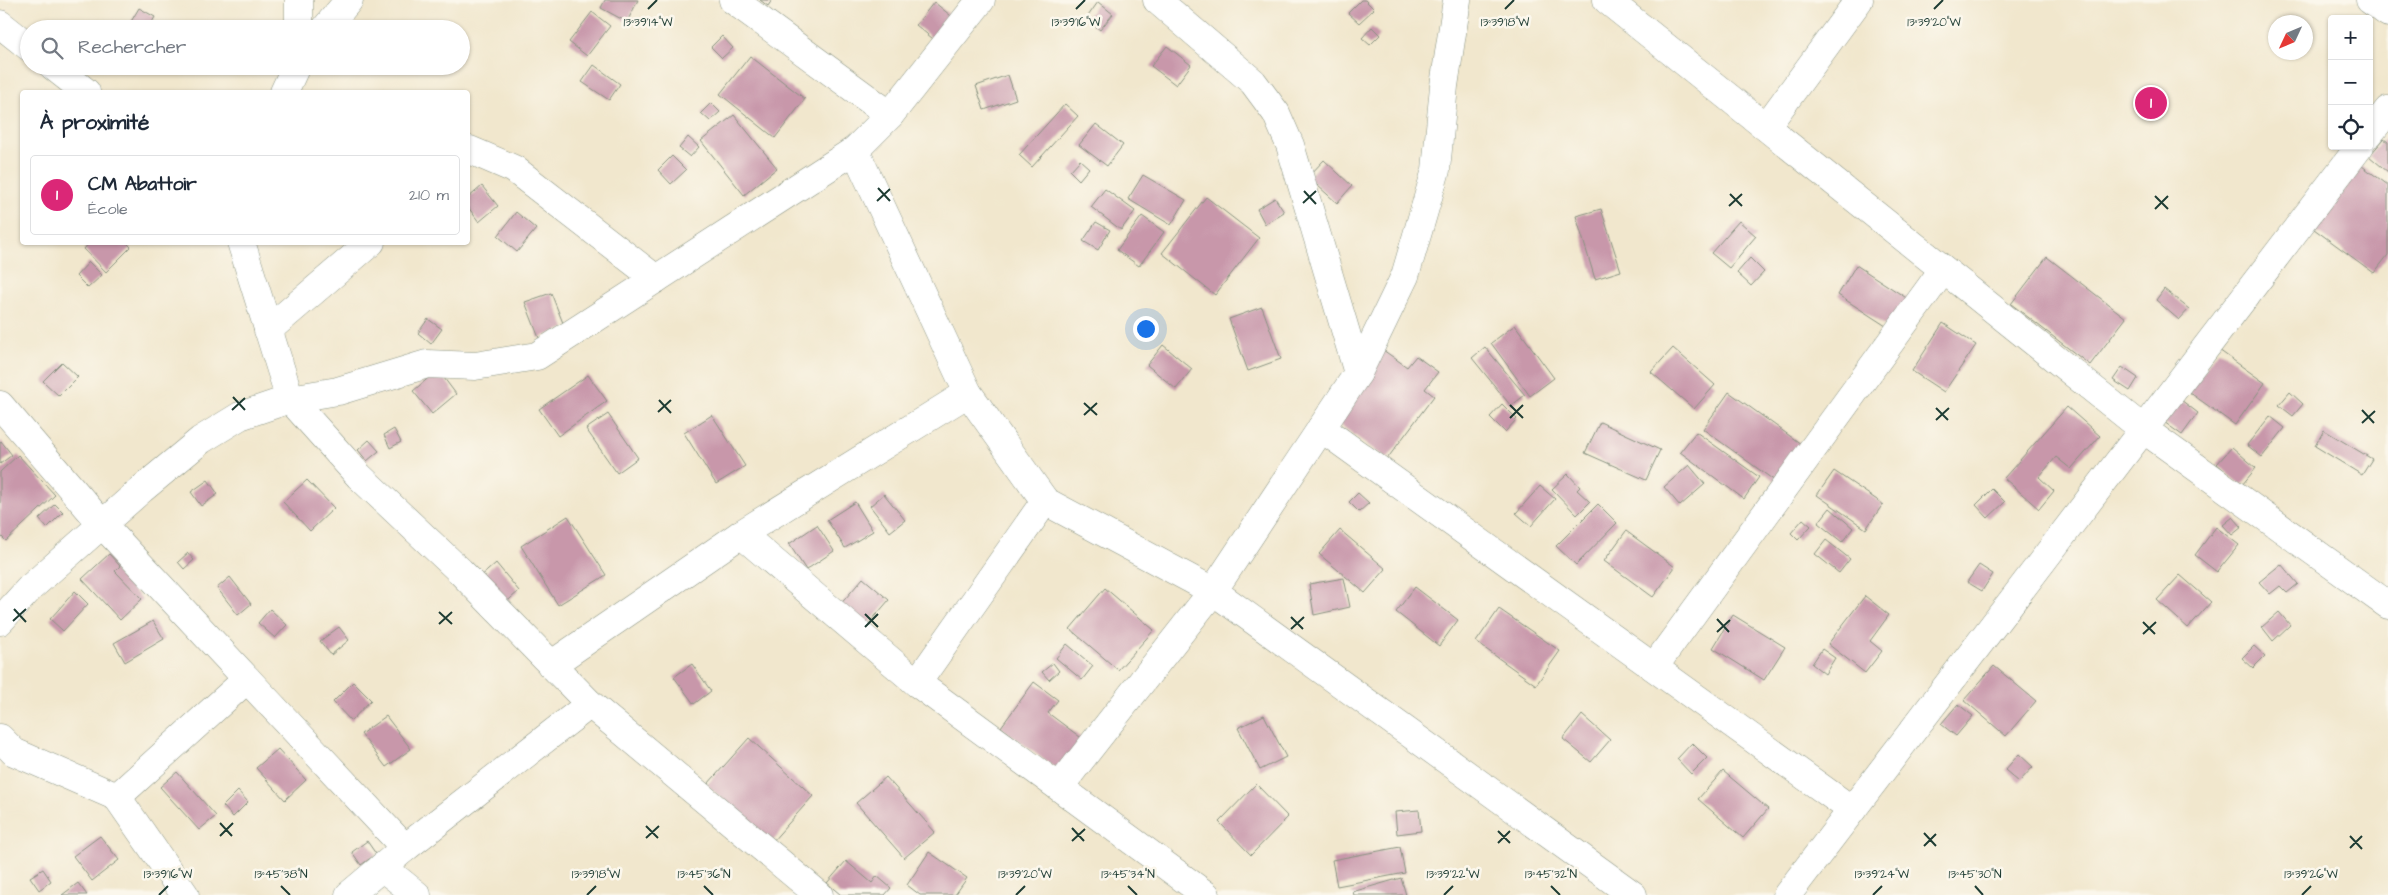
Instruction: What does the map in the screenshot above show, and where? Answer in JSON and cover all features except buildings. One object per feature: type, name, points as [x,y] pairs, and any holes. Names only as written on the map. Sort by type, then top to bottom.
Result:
[{"type":"street","points":[[299,0],[299,20]]},
{"type":"street","points":[[332,20],[349,0]]},
{"type":"street","points":[[733,0],[890,115]]},
{"type":"street","points":[[0,621],[30,588],[102,524],[201,440],[240,416],[290,399],[338,391],[427,364],[475,366],[537,356],[855,150],[890,115],[981,0]]},
{"type":"street","points":[[1157,0],[1253,82],[1276,113],[1290,144],[1358,373]]},
{"type":"street","points":[[1060,786],[1213,590],[1358,373],[1404,276],[1436,170],[1444,86],[1457,0]]},
{"type":"street","points":[[1607,0],[2143,430],[2388,605]]},
{"type":"street","points":[[1766,128],[1859,0]]},
{"type":"street","points":[[2370,0],[2388,13]]},
{"type":"street","points":[[0,24],[20,40]]},
{"type":"street","points":[[64,75],[83,90]]},
{"type":"street","points":[[285,90],[292,75]]},
{"type":"street","points":[[2373,129],[2388,110]]},
{"type":"street","points":[[470,150],[514,169],[656,279]]},
{"type":"street","points":[[855,150],[968,393],[1044,501],[1213,590],[1633,895]]},
{"type":"street","points":[[1787,895],[2357,150]]},
{"type":"street","points":[[242,245],[290,399],[359,476],[460,571],[590,704],[819,895]]},
{"type":"street","points":[[268,330],[367,245]]},
{"type":"street","points":[[1654,667],[1943,270]]},
{"type":"street","points":[[551,665],[741,534],[968,393]]},
{"type":"street","points":[[0,405],[102,524],[405,848]]},
{"type":"street","points":[[1321,428],[1852,810]]},
{"type":"street","points":[[917,683],[1044,501]]},
{"type":"street","points":[[741,534],[917,683],[1060,786],[1206,895]]},
{"type":"street","points":[[117,797],[246,679]]},
{"type":"street","points":[[349,895],[405,848],[590,704]]},
{"type":"street","points":[[0,738],[14,752],[117,797],[185,895]]},
{"type":"street","points":[[382,867],[417,895]]},
{"type":"place","name":"CM Abattoir","points":[[2151,103]]}]
